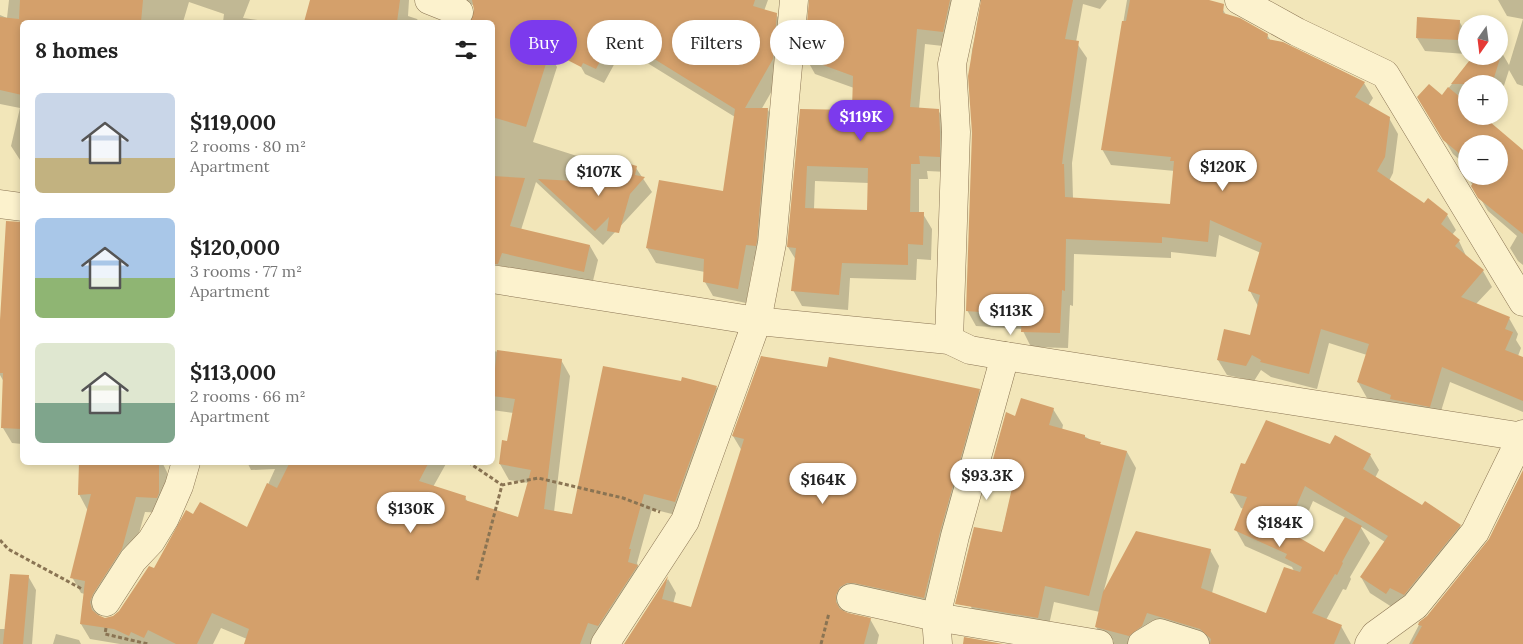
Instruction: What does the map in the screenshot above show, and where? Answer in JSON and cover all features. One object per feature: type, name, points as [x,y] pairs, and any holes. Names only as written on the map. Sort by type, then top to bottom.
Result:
[{"type":"street","points":[[430,0],[459,12]]},
{"type":"street","points":[[605,644],[685,521],[757,321],[772,243],[794,0]]},
{"type":"street","points":[[949,340],[956,132],[952,64],[966,0]]},
{"type":"street","points":[[1238,0],[1297,32],[1385,74],[1523,302]]},
{"type":"street","points":[[0,204],[20,207]]},
{"type":"street","points":[[495,279],[757,321],[949,340],[970,350],[1522,436],[1474,532],[1415,606],[1375,635],[1369,644]]},
{"type":"street","points":[[938,644],[936,617],[955,536],[1006,356]]},
{"type":"street","points":[[106,602],[133,560],[150,541],[165,518],[179,486],[185,465]]},
{"type":"street","points":[[851,598],[936,617],[1099,644]]},
{"type":"street","points":[[1153,640],[1195,644]]},
{"type":"path","points":[[472,465],[502,485],[538,478],[623,498],[685,521]]},
{"type":"path","points":[[477,580],[502,485]]},
{"type":"path","points":[[0,540],[8,549],[106,602],[106,634],[148,644]]},
{"type":"building","points":[[20,0],[143,0],[141,20],[20,20],[20,95],[0,90],[0,17],[19,19]]},
{"type":"building","points":[[310,0],[400,0],[397,20],[305,20]]},
{"type":"building","points":[[472,0],[755,0],[753,6],[777,13],[776,20],[770,20],[770,64],[745,108],[768,108],[757,241],[756,246],[746,245],[738,289],[703,282],[704,259],[646,248],[659,180],[723,191],[735,109],[662,64],[662,20],[587,20],[587,65],[583,63],[581,67],[577,65],[577,20],[510,20],[510,65],[546,65],[526,127],[495,118],[495,20],[471,20],[474,10]]},
{"type":"building","points":[[809,0],[950,0],[943,32],[917,29],[910,107],[939,109],[940,132],[940,157],[919,156],[920,164],[911,164],[910,212],[924,212],[923,245],[908,244],[908,265],[842,263],[839,295],[791,291],[796,248],[787,247],[800,109],[852,110],[853,76],[823,65],[844,65],[844,20],[807,20]],"holes":[[[807,166],[868,168],[867,210],[805,208]]]},
{"type":"building","points":[[981,0],[1073,0],[1065,39],[1079,41],[1062,164],[1064,164],[1065,197],[1170,204],[1174,161],[1170,161],[1171,157],[1101,150],[1122,21],[1126,21],[1130,0],[1209,0],[1224,4],[1223,13],[1240,18],[1268,34],[1267,39],[1283,42],[1365,82],[1355,97],[1390,117],[1385,157],[1377,171],[1424,203],[1428,198],[1448,214],[1441,224],[1460,240],[1455,246],[1484,270],[1461,297],[1510,317],[1505,329],[1513,332],[1505,350],[1523,357],[1523,401],[1442,367],[1430,407],[1390,399],[1391,395],[1357,382],[1369,344],[1321,329],[1309,374],[1260,362],[1261,360],[1252,355],[1246,366],[1217,360],[1224,329],[1250,335],[1260,295],[1248,291],[1262,243],[1210,220],[1208,242],[1162,237],[1162,243],[1066,239],[1065,291],[1062,290],[1060,333],[1021,332],[1022,315],[966,311],[972,133],[968,76]]},
{"type":"building","points":[[1417,17],[1458,20],[1458,40],[1416,38]]},
{"type":"building","points":[[587,65],[598,65],[596,69]]},
{"type":"building","points":[[1466,65],[1498,65],[1495,75],[1458,75]]},
{"type":"building","points":[[1458,75],[1458,84],[1451,84]]},
{"type":"building","points":[[1429,84],[1442,95],[1448,87],[1458,95],[1458,125],[1494,125],[1505,135],[1458,135],[1458,152],[1443,140],[1417,97]]},
{"type":"building","points":[[1508,137],[1523,150],[1523,234],[1478,198],[1471,186],[1508,185]]},
{"type":"building","points":[[615,160],[637,166],[635,175],[645,177],[630,194],[619,233],[607,231],[609,217],[595,231],[538,179],[612,183]]},
{"type":"building","points":[[495,176],[525,178],[510,226],[590,245],[584,272],[502,253],[498,264],[495,264]]},
{"type":"building","points":[[6,221],[20,222],[20,429],[1,428],[3,373],[0,373],[0,320]]},
{"type":"building","points":[[497,350],[562,359],[544,509],[572,514],[603,366],[681,381],[682,377],[717,386],[675,502],[644,494],[629,549],[631,549],[628,562],[638,565],[598,626],[588,623],[580,644],[244,644],[249,629],[212,613],[197,644],[176,644],[148,630],[144,638],[131,632],[129,636],[114,629],[80,624],[85,581],[70,578],[91,494],[78,495],[79,465],[159,465],[159,493],[157,498],[136,497],[122,549],[93,594],[90,602],[92,610],[105,618],[113,616],[119,611],[149,566],[154,568],[186,510],[193,514],[200,502],[247,527],[267,483],[277,488],[288,465],[427,465],[419,481],[466,496],[465,500],[518,517],[531,470],[499,464],[502,440],[507,441],[515,399],[495,396]]},
{"type":"building","points":[[761,356],[827,367],[829,357],[980,389],[940,532],[924,598],[854,583],[847,583],[840,587],[836,595],[836,602],[840,609],[848,613],[871,618],[864,644],[624,644],[668,576],[662,599],[691,607],[744,439],[732,436]]},
{"type":"building","points":[[1021,398],[1054,408],[1049,425],[1085,435],[1085,438],[1101,442],[1100,444],[1127,451],[1089,596],[1045,586],[1038,618],[955,604],[974,527],[1002,532],[1017,466],[993,459],[1006,412],[1015,416]]},
{"type":"building","points":[[1266,420],[1330,444],[1335,435],[1371,454],[1363,469],[1422,505],[1425,501],[1461,525],[1404,595],[1390,588],[1386,594],[1360,577],[1388,536],[1305,486],[1286,530],[1324,552],[1345,517],[1362,526],[1337,575],[1335,574],[1312,613],[1342,625],[1334,644],[1210,644],[1211,639],[1200,629],[1147,613],[1142,626],[1129,636],[1095,627],[1103,592],[1136,531],[1211,549],[1201,588],[1266,613],[1284,567],[1300,572],[1302,567],[1285,558],[1287,554],[1234,530],[1247,497],[1230,493],[1241,463],[1245,464]]},
{"type":"building","points":[[1523,470],[1523,644],[1412,644],[1422,626],[1418,625],[1419,622],[1427,616],[1489,539]]},
{"type":"building","points":[[10,574],[29,575],[23,644],[3,644]]},
{"type":"building","points":[[964,637],[1003,644],[963,644]]}]
